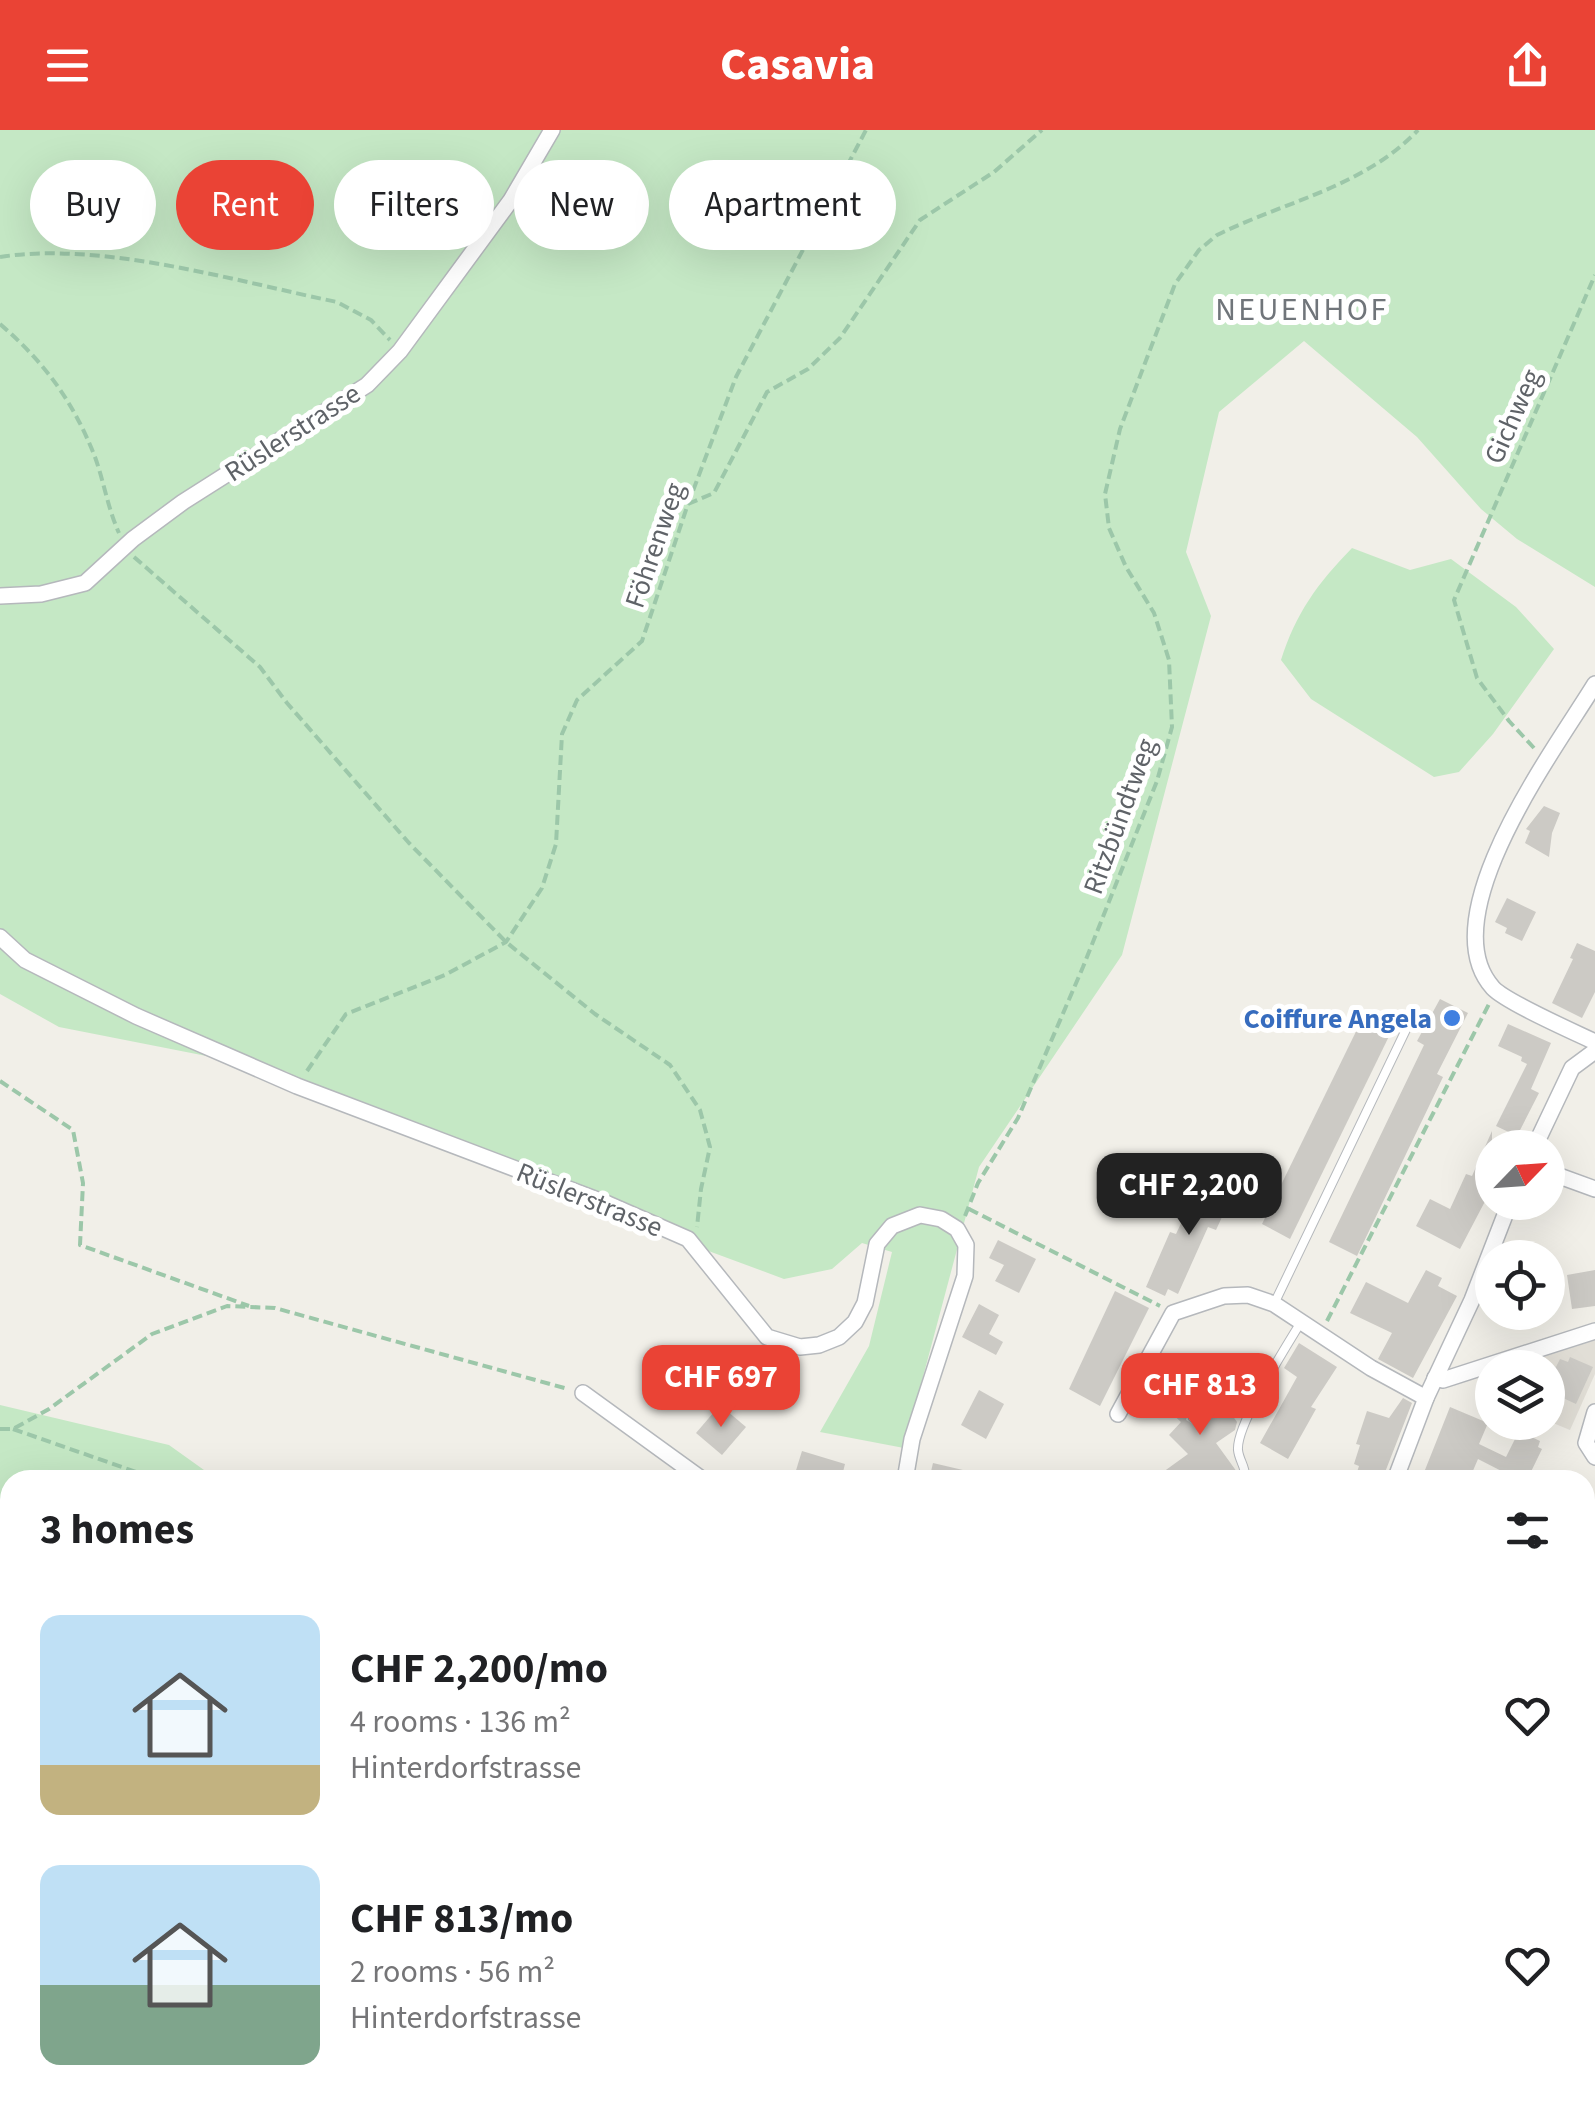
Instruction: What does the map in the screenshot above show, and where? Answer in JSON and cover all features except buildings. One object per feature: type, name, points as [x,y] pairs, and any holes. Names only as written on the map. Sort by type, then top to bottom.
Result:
[{"type":"street","name":"Rüslerstrasse","points":[[0,596],[41,594],[85,583],[133,539],[182,502],[368,385],[400,351],[511,200],[552,130]]},
{"type":"street","points":[[1595,684],[1515,810],[1486,880],[1475,920],[1480,969],[1495,991],[1595,1042]]},
{"type":"street","name":"Rüslerstrasse","points":[[0,937],[25,960],[74,986],[297,1086],[608,1204],[688,1239],[767,1338],[800,1347],[820,1346],[855,1322],[865,1303],[877,1244],[892,1226],[920,1215],[941,1219],[957,1229]]},
{"type":"street","points":[[1543,1130],[1572,1068],[1595,1051]]},
{"type":"street","points":[[1565,1178],[1595,1188]]},
{"type":"street","points":[[1400,1470],[1426,1398],[1472,1300],[1503,1220]]},
{"type":"street","points":[[906,1470],[912,1439],[965,1276],[966,1245],[957,1229]]},
{"type":"street","points":[[1118,1414],[1173,1313],[1224,1296],[1248,1295],[1274,1304],[1426,1398]]},
{"type":"street","points":[[1435,1378],[1443,1380],[1595,1332]]},
{"type":"street","points":[[582,1393],[689,1470]]},
{"type":"street","points":[[1595,1412],[1586,1444],[1595,1457]]},
{"type":"lane","points":[[1274,1304],[1414,1013]]},
{"type":"lane","points":[[1245,1470],[1238,1448],[1256,1400],[1301,1322]]},
{"type":"lane","points":[[1193,1418],[1220,1397],[1256,1400]]},
{"type":"path","name":"Föhrenweg","points":[[297,1086],[346,1014],[445,975],[506,942],[542,888],[556,844],[562,734],[577,700],[642,641],[736,378],[866,130]]},
{"type":"path","points":[[688,504],[714,492],[766,392],[808,369],[840,338],[920,220],[994,172],[1042,130]]},
{"type":"path","name":"Ritzbündtweg","points":[[957,1229],[978,1183],[1018,1118],[1083,967],[1157,780],[1172,727],[1168,660],[1154,614],[1126,566],[1110,528],[1106,494],[1120,429],[1169,298],[1188,264],[1218,234],[1359,176],[1391,156],[1418,130]]},
{"type":"path","points":[[0,257],[103,254],[338,302],[372,320],[400,351]]},
{"type":"path","name":"Gichweg","points":[[1548,762],[1509,721],[1477,678],[1454,600],[1595,274]]},
{"type":"path","points":[[0,324],[31,350],[55,378],[94,456],[126,549],[260,667],[286,703],[410,843],[506,942],[595,1014],[670,1066],[700,1110],[710,1147],[700,1189],[695,1248]]},
{"type":"path","points":[[1320,1335],[1495,991]]},
{"type":"path","points":[[0,1081],[74,1130],[83,1183],[80,1245],[254,1307]]},
{"type":"path","points":[[969,1209],[1173,1313]]},
{"type":"path","points":[[0,1429],[13,1428],[49,1409],[152,1334],[227,1306],[274,1308],[582,1393]]},
{"type":"path","points":[[13,1428],[131,1470]]},
{"type":"shaded area","points":[[1595,1338],[1595,1374],[1570,1430],[1565,1428],[1565,1350],[1558,1350]]},
{"type":"green space","points":[[0,130],[1595,130],[1595,587],[1517,539],[1481,509],[1417,437],[1304,341],[1219,412],[1186,552],[1211,616],[1122,955],[979,1167],[904,1448],[820,1432],[869,1346],[892,1252],[862,1243],[832,1269],[784,1279],[603,1212],[297,1086],[288,1072],[59,1027],[0,994]]},
{"type":"green space","points":[[1352,548],[1410,570],[1451,559],[1516,607],[1554,649],[1493,734],[1459,772],[1434,777],[1311,699],[1281,660],[1309,600]]},
{"type":"green space","points":[[0,1405],[169,1445],[204,1470],[0,1470]]},
{"type":"place","name":"Coiffure Angela","points":[[1452,1018]]},
{"type":"district","name":"NEUENHOF","points":[[1302,309]]}]
